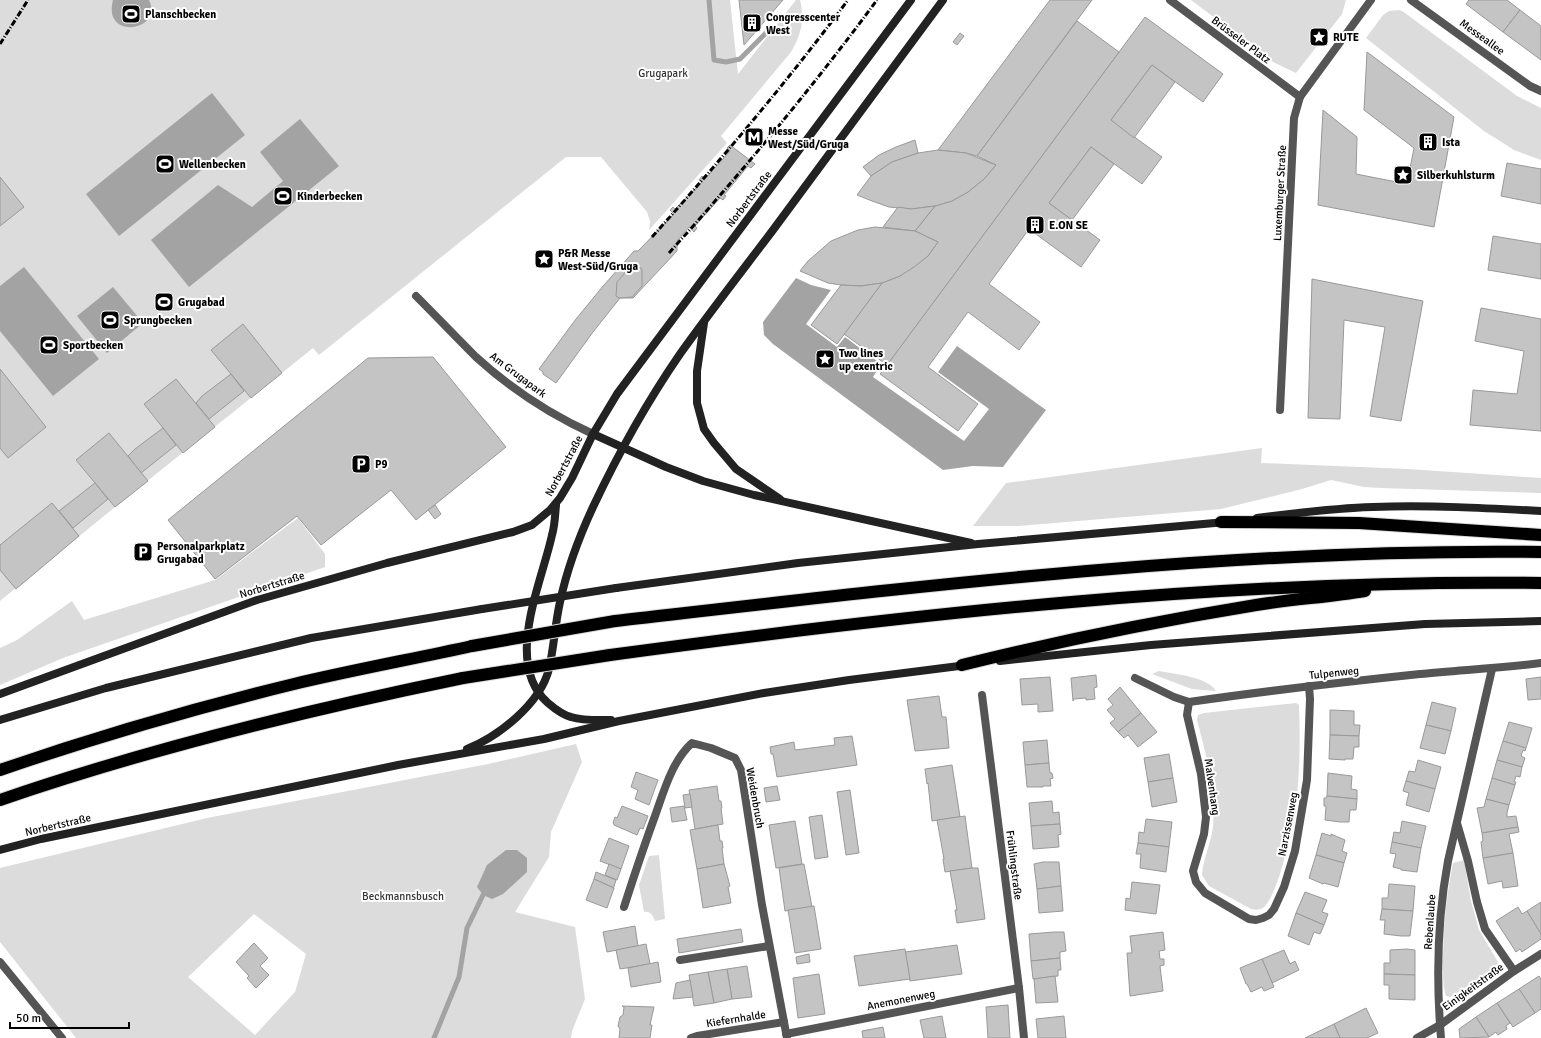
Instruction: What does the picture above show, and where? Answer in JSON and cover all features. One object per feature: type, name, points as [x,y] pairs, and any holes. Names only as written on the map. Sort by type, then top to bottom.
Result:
[{"type":"highway","points":[[1221,522],[1359,523],[1541,535]]},
{"type":"highway","points":[[0,770],[69,746],[187,712],[294,684],[472,646],[615,621],[1015,578],[1205,562],[1357,553],[1541,552]]},
{"type":"highway","points":[[962,665],[1047,644],[1221,611],[1281,601],[1346,594],[1408,583]]},
{"type":"highway","points":[[0,800],[77,774],[300,713],[464,678],[610,655],[784,631],[1009,608],[1231,590],[1408,583],[1541,583]]},
{"type":"main road","name":"Norbertstraße","points":[[0,694],[258,600],[387,563],[514,532],[538,521],[556,504],[572,478],[593,434],[617,394],[910,0]]},
{"type":"main road","points":[[451,754],[486,740],[498,732],[519,716],[538,692],[549,669],[559,604],[569,565],[590,513],[622,447],[668,371],[943,0]]},
{"type":"main road","points":[[705,322],[697,371],[697,403],[704,429],[736,468],[785,502]]},
{"type":"main road","name":"Am Grugapark","points":[[593,434],[666,467],[703,481],[785,502],[978,544]]},
{"type":"main road","points":[[556,504],[552,536],[535,594],[530,623],[528,643],[528,667],[530,676],[538,692],[554,708],[572,718],[619,721]]},
{"type":"main road","points":[[0,720],[106,688],[311,638],[616,588],[798,563],[978,544],[1221,522],[1310,511],[1411,506],[1541,512]]},
{"type":"main road","points":[[451,754],[544,739],[619,721],[764,693],[962,665],[1151,645],[1425,624],[1541,621]]},
{"type":"main road","name":"Norbertstraße","points":[[0,850],[41,839],[451,754]]},
{"type":"street","name":"Brüsseler Platz","points":[[1170,0],[1300,98]]},
{"type":"street","name":"Luxemburger Straße","points":[[1280,410],[1294,118],[1300,98],[1371,0]]},
{"type":"street","name":"Messeallee","points":[[1411,0],[1530,86],[1541,91]]},
{"type":"street","name":"Am Grugapark","points":[[416,296],[477,358],[501,377],[545,409],[571,424],[593,434]]},
{"type":"street","name":"Tulpenweg","points":[[1135,678],[1174,697],[1189,702],[1309,686],[1541,663]]},
{"type":"street","name":"Rebenlaube","points":[[1441,1038],[1438,943],[1443,887],[1492,669]]},
{"type":"street","name":"Narzissenweg","points":[[1228,906],[1249,919],[1256,920],[1263,918],[1274,910],[1284,887],[1295,851],[1307,780],[1310,699],[1309,686]]},
{"type":"street","name":"Frühlingstraße","points":[[982,695],[1024,1038]]},
{"type":"street","name":"Malvenhang","points":[[1189,702],[1187,715],[1202,774],[1206,817],[1204,834],[1193,871],[1196,882],[1205,893],[1228,906]]},
{"type":"street","name":"Weidenbruch","points":[[624,907],[641,855],[672,771],[684,750],[692,743],[735,758],[741,770],[769,946],[787,1036]]},
{"type":"street","name":"Rebenlaube","points":[[1457,822],[1485,929],[1514,971]]},
{"type":"street","points":[[680,960],[769,946]]},
{"type":"street","name":"Einigkeitstraße","points":[[1417,1038],[1440,1025],[1514,971],[1541,954]]},
{"type":"street","points":[[0,962],[62,1038]]},
{"type":"street","name":"Anemonenweg","points":[[787,1036],[1019,988]]},
{"type":"street","name":"Kiefernhalde","points":[[691,1038],[784,1022]]},
{"type":"green space","name":"Grugabad","points":[[0,0],[730,0],[738,74],[796,0],[800,0],[802,21],[800,33],[791,52],[721,136],[727,143],[649,230],[650,221],[647,212],[601,157],[566,157],[319,355],[313,348],[0,601]]},
{"type":"green space","points":[[1191,0],[1346,0],[1342,14],[1296,73],[1273,62]]},
{"type":"green space","points":[[1400,10],[1517,96],[1541,108],[1541,160],[1514,150],[1484,131],[1366,38],[1383,15],[1389,11]]},
{"type":"green space","points":[[1262,448],[1261,463],[1408,469],[1541,478],[1541,493],[1364,487],[1331,480],[1302,489],[1221,509],[1019,526],[973,526],[1006,483]]},
{"type":"green space","points":[[298,518],[325,554],[325,567],[63,658],[0,685],[0,648],[17,640],[72,601],[84,620],[215,580]]},
{"type":"green space","points":[[1159,671],[1199,679],[1212,686],[1216,691],[1192,689],[1152,674]]},
{"type":"green space","points":[[1296,703],[1299,705],[1299,765],[1297,797],[1291,831],[1276,886],[1270,900],[1263,908],[1257,910],[1251,909],[1209,886],[1202,875],[1212,833],[1214,813],[1210,773],[1197,720],[1198,715],[1204,713]]},
{"type":"green space","name":"Beckmannsbusch","points":[[576,744],[582,762],[551,832],[549,857],[515,912],[575,927],[585,999],[572,1031],[571,1038],[76,1038],[0,942],[0,868],[207,818],[488,764]],"holes":[[[254,914],[306,954],[295,992],[255,1035],[188,977]]]},
{"type":"green space","points":[[659,855],[665,919],[655,921],[650,913],[644,912],[639,885],[649,856]]},
{"type":"green space","points":[[1464,860],[1471,901],[1479,930],[1498,962],[1498,966],[1451,997],[1446,996],[1443,981],[1445,914],[1453,863]]},
{"type":"shaded area","name":"Planschbecken","points":[[113,0],[149,0],[151,11],[148,19],[141,24],[132,27],[124,26],[116,22],[112,13]]},
{"type":"shaded area","name":"Wellenbecken","points":[[212,93],[245,135],[119,236],[86,194]]},
{"type":"shaded area","name":"Kinderbecken","points":[[300,119],[339,166],[189,287],[151,240],[218,185],[252,207],[283,181],[260,152]]},
{"type":"shaded area","name":"Sportbecken","points":[[24,267],[99,359],[53,396],[0,331],[0,286]]},
{"type":"shaded area","points":[[796,278],[811,285],[831,290],[806,324],[837,347],[845,337],[881,364],[873,377],[964,441],[989,409],[938,372],[957,346],[1046,410],[1003,467],[973,466],[943,470],[773,344],[764,335],[763,322]]},
{"type":"shaded area","name":"Sprungbecken","points":[[113,287],[143,323],[107,353],[77,316]]},
{"type":"shaded area","points":[[506,850],[517,850],[527,858],[527,872],[503,894],[492,899],[483,895],[477,887],[487,865]]},
{"type":"building","name":"Congresscenter West","points":[[739,0],[783,0],[744,45]]},
{"type":"building","points":[[1050,0],[1092,0],[977,156],[966,153],[938,150]]},
{"type":"building","points":[[1469,0],[1507,0],[1520,10],[1503,32],[1466,4]]},
{"type":"building","points":[[1520,10],[1541,26],[1541,60],[1503,32]]},
{"type":"building","name":"E.ON SE","points":[[1145,17],[1223,74],[1203,102],[1152,65],[1111,120],[1162,157],[1142,184],[1091,147],[1049,203],[1100,240],[1081,267],[1029,229],[989,284],[1040,322],[1019,350],[968,312],[928,367],[978,404],[958,431],[880,374]]},
{"type":"building","points":[[1077,21],[1119,52],[887,365],[844,334],[882,283],[900,276],[928,256],[938,242],[915,231],[935,206],[952,201],[968,192],[984,179],[996,165],[977,156]]},
{"type":"building","points":[[960,33],[964,36],[957,45],[953,42]]},
{"type":"building","name":"Ista","points":[[1367,52],[1454,117],[1434,227],[1318,205],[1323,110],[1357,137],[1356,174],[1407,184],[1414,148],[1364,110]]},
{"type":"building","points":[[1152,65],[1175,82],[1134,138],[1111,120]]},
{"type":"building","points":[[915,140],[918,153],[892,162],[871,176],[863,167],[879,155]]},
{"type":"building","points":[[730,145],[755,164],[751,168],[748,166],[724,195],[726,196],[723,200],[720,198],[695,226],[697,228],[694,232],[689,227],[677,241],[677,251],[633,298],[620,298],[556,383],[543,374],[543,372],[539,369],[576,319],[634,251],[638,251],[674,214],[670,210],[673,207],[675,209],[702,182],[699,180],[702,176],[705,179],[730,151],[727,148]]},
{"type":"building","points":[[1091,147],[1114,164],[1072,220],[1049,203]]},
{"type":"building","points":[[938,150],[966,153],[996,165],[984,179],[968,192],[952,201],[935,206],[911,209],[889,207],[857,195],[871,176],[892,162],[918,153]]},
{"type":"building","points":[[1507,163],[1541,169],[1541,204],[1501,196]]},
{"type":"building","points":[[0,177],[24,207],[0,226]]},
{"type":"building","points":[[935,206],[915,231],[883,227],[898,207],[911,209]]},
{"type":"building","points":[[875,227],[915,231],[938,242],[928,256],[914,267],[900,276],[882,283],[861,286],[841,285],[828,283],[800,271],[808,261],[831,241],[858,230]]},
{"type":"building","points":[[1493,236],[1541,244],[1541,279],[1488,270]]},
{"type":"building","points":[[629,268],[641,268],[642,286],[632,297],[619,298],[616,296],[617,282]]},
{"type":"building","points":[[1312,279],[1423,301],[1401,421],[1370,416],[1385,327],[1344,320],[1340,419],[1308,418]]},
{"type":"building","points":[[882,283],[837,344],[811,325],[841,285],[861,286]]},
{"type":"building","points":[[1481,308],[1541,319],[1541,431],[1470,425],[1473,390],[1517,394],[1524,351],[1475,341]]},
{"type":"building","points":[[243,324],[282,373],[251,398],[211,350]]},
{"type":"building","name":"P9","points":[[433,357],[506,447],[416,520],[391,490],[321,545],[297,516],[215,579],[168,520],[368,358]]},
{"type":"building","points":[[0,369],[46,427],[8,458],[0,448]]},
{"type":"building","points":[[231,374],[244,391],[209,419],[196,403],[202,396]]},
{"type":"building","points":[[176,379],[215,427],[183,453],[144,404]]},
{"type":"building","points":[[163,428],[176,445],[141,473],[128,456]]},
{"type":"building","points":[[109,433],[148,481],[115,507],[76,460]]},
{"type":"building","points":[[95,483],[108,499],[73,528],[59,511]]},
{"type":"building","points":[[52,503],[79,536],[16,589],[0,570],[0,545]]},
{"type":"building","points":[[435,505],[441,514],[435,519],[428,510]]},
{"type":"building","points":[[1096,675],[1097,687],[1094,688],[1095,699],[1074,699],[1073,701],[1071,678]]},
{"type":"building","points":[[1050,677],[1053,711],[1038,712],[1038,704],[1022,705],[1020,679]]},
{"type":"building","points":[[1541,677],[1541,699],[1528,700],[1526,679]]},
{"type":"building","points":[[1120,687],[1141,713],[1118,732],[1110,723],[1115,719],[1107,710],[1113,705],[1108,699]]},
{"type":"building","points":[[939,696],[942,717],[946,717],[949,748],[915,751],[907,700]]},
{"type":"building","points":[[1432,702],[1456,708],[1451,731],[1426,725]]},
{"type":"building","points":[[1330,710],[1354,711],[1354,725],[1360,725],[1359,736],[1330,735]]},
{"type":"building","points":[[1141,713],[1157,732],[1138,747],[1128,735],[1124,738],[1118,732]]},
{"type":"building","points":[[1509,722],[1532,728],[1526,748],[1503,741]]},
{"type":"building","points":[[1426,725],[1451,731],[1445,754],[1420,748]]},
{"type":"building","points":[[1330,735],[1359,736],[1359,747],[1354,747],[1353,759],[1329,759]]},
{"type":"building","points":[[852,736],[857,765],[777,777],[773,754],[771,754],[770,747],[794,742],[795,750],[835,745],[834,738]]},
{"type":"building","points":[[1047,740],[1049,763],[1025,765],[1023,742]]},
{"type":"building","points":[[1503,741],[1526,748],[1525,751],[1523,750],[1521,756],[1525,758],[1522,767],[1497,760]]},
{"type":"building","points":[[1169,754],[1173,778],[1148,782],[1144,758]]},
{"type":"building","points":[[1418,760],[1441,767],[1435,789],[1406,781],[1409,771],[1415,772]]},
{"type":"building","points":[[1497,760],[1522,767],[1520,777],[1516,776],[1514,782],[1516,782],[1515,785],[1492,778]]},
{"type":"building","points":[[1049,763],[1050,773],[1052,773],[1053,778],[1050,779],[1051,786],[1027,787],[1025,765]]},
{"type":"building","points":[[952,765],[960,817],[932,821],[925,769]]},
{"type":"building","points":[[636,772],[658,780],[649,805],[635,799],[638,790],[631,787]]},
{"type":"building","points":[[1328,773],[1352,776],[1351,789],[1357,790],[1357,799],[1327,796]]},
{"type":"building","points":[[1173,778],[1177,802],[1152,807],[1148,782]]},
{"type":"building","points":[[1492,778],[1515,785],[1509,805],[1486,799]]},
{"type":"building","points":[[1406,781],[1435,789],[1429,812],[1406,805],[1409,793],[1403,791]]},
{"type":"building","points":[[717,786],[719,801],[721,801],[723,824],[695,829],[689,790]]},
{"type":"building","points":[[777,786],[780,800],[766,802],[764,788]]},
{"type":"building","points":[[850,790],[859,853],[846,855],[837,792]]},
{"type":"building","points":[[690,794],[692,807],[685,808],[683,795]]},
{"type":"building","points":[[1327,796],[1357,799],[1356,810],[1350,810],[1349,822],[1325,820],[1326,806],[1324,806],[1324,798]]},
{"type":"building","points":[[1486,799],[1509,805],[1507,817],[1516,816],[1518,827],[1482,833],[1477,808],[1484,807]]},
{"type":"building","points":[[1052,801],[1053,813],[1059,812],[1060,824],[1031,826],[1029,803]]},
{"type":"building","points":[[622,806],[648,816],[643,829],[640,828],[637,835],[614,825],[613,823],[615,817],[617,818]]},
{"type":"building","points":[[684,806],[687,820],[672,822],[670,808]]},
{"type":"building","points":[[822,815],[828,857],[815,859],[809,817]]},
{"type":"building","points":[[965,816],[972,868],[945,872],[937,820]]},
{"type":"building","points":[[1146,819],[1172,822],[1169,847],[1138,843],[1139,832],[1144,833]]},
{"type":"building","points":[[795,821],[802,864],[776,868],[769,825]]},
{"type":"building","points":[[1402,821],[1426,826],[1421,848],[1392,842],[1394,832],[1400,833]]},
{"type":"building","points":[[1060,824],[1061,834],[1058,835],[1059,847],[1033,849],[1031,826]]},
{"type":"building","points":[[718,825],[720,841],[722,841],[724,864],[697,869],[690,830]]},
{"type":"building","points":[[1518,827],[1519,832],[1509,834],[1513,853],[1483,858],[1481,842],[1483,841],[1482,833]]},
{"type":"building","points":[[1322,833],[1331,836],[1331,834],[1345,840],[1342,851],[1347,853],[1344,863],[1316,855]]},
{"type":"building","points":[[609,838],[629,846],[621,869],[600,861]]},
{"type":"building","points":[[1392,842],[1421,848],[1417,872],[1401,870],[1393,867],[1396,854],[1390,853]]},
{"type":"building","points":[[1138,843],[1169,847],[1166,872],[1140,868],[1141,854],[1136,854]]},
{"type":"building","points":[[1513,853],[1518,886],[1503,888],[1502,881],[1488,884],[1483,858]]},
{"type":"building","points":[[1316,855],[1344,863],[1338,887],[1323,884],[1309,878]]},
{"type":"building","points":[[1043,862],[1059,862],[1061,886],[1037,889],[1034,864]]},
{"type":"building","points":[[609,864],[621,869],[617,880],[605,875]]},
{"type":"building","points":[[724,864],[730,886],[728,887],[731,903],[703,908],[697,869]]},
{"type":"building","points":[[804,864],[812,907],[785,911],[779,868]]},
{"type":"building","points":[[978,868],[985,919],[957,923],[955,910],[957,910],[950,871]]},
{"type":"building","points":[[596,872],[616,880],[614,888],[594,879]]},
{"type":"building","points":[[594,879],[614,888],[607,908],[586,900]]},
{"type":"building","points":[[1132,882],[1160,885],[1156,914],[1125,910],[1126,898],[1130,899]]},
{"type":"building","points":[[1389,884],[1415,886],[1413,911],[1382,909],[1382,898],[1388,898]]},
{"type":"building","points":[[1061,886],[1063,911],[1039,913],[1037,889]]},
{"type":"building","points":[[1305,892],[1327,900],[1322,912],[1328,914],[1324,925],[1296,913]]},
{"type":"building","points":[[1541,902],[1541,934],[1527,911]]},
{"type":"building","points":[[814,906],[821,949],[795,953],[788,910]]},
{"type":"building","points":[[1518,907],[1522,914],[1527,911],[1541,934],[1541,939],[1522,952],[1520,949],[1516,952],[1496,921]]},
{"type":"building","points":[[1382,909],[1413,911],[1410,936],[1384,934],[1385,920],[1380,920]]},
{"type":"building","points":[[1296,913],[1324,925],[1320,934],[1314,932],[1309,945],[1288,936]]},
{"type":"building","points":[[635,926],[638,946],[607,952],[603,932]]},
{"type":"building","points":[[741,929],[743,942],[679,953],[677,939]]},
{"type":"building","points":[[1064,932],[1066,951],[1060,952],[1060,958],[1031,961],[1029,934]]},
{"type":"building","points":[[1163,932],[1165,950],[1159,951],[1160,959],[1164,959],[1164,965],[1160,966],[1163,991],[1130,996],[1127,953],[1132,953],[1130,936]]},
{"type":"building","points":[[254,943],[268,958],[260,966],[269,975],[256,988],[247,978],[249,976],[236,962]]},
{"type":"building","points":[[646,944],[650,964],[620,969],[616,950]]},
{"type":"building","points":[[957,945],[962,974],[910,981],[905,952]]},
{"type":"building","points":[[905,949],[910,979],[859,986],[854,956]]},
{"type":"building","points":[[1284,950],[1290,964],[1295,961],[1299,970],[1272,983],[1262,959]]},
{"type":"building","points":[[1390,950],[1415,950],[1415,975],[1384,974],[1384,963],[1390,963]]},
{"type":"building","points":[[809,954],[810,962],[797,964],[796,957]]},
{"type":"building","points":[[1060,958],[1061,970],[1058,970],[1058,976],[1033,979],[1031,961]]},
{"type":"building","points":[[1262,959],[1274,987],[1264,991],[1262,987],[1251,992],[1246,984],[1240,968]]},
{"type":"building","points":[[658,962],[661,982],[631,987],[628,968]]},
{"type":"building","points":[[747,966],[752,997],[732,999],[727,969]]},
{"type":"building","points":[[727,969],[732,999],[714,1003],[708,972]]},
{"type":"building","points":[[708,972],[714,1003],[694,1006],[689,975]]},
{"type":"building","points":[[819,974],[825,1014],[798,1018],[793,978]]},
{"type":"building","points":[[1384,974],[1415,975],[1415,1000],[1389,999],[1389,985],[1384,985]]},
{"type":"building","points":[[1055,976],[1058,1002],[1036,1003],[1034,979]]},
{"type":"building","points":[[1539,976],[1541,979],[1541,1009],[1535,1013],[1519,989]]},
{"type":"building","points":[[690,980],[693,997],[673,999],[676,983]]},
{"type":"building","points":[[1519,989],[1535,1013],[1513,1027],[1497,1003]]},
{"type":"building","points":[[1497,1003],[1510,1023],[1506,1026],[1507,1029],[1498,1035],[1496,1032],[1489,1037],[1476,1017]]},
{"type":"building","points":[[1008,1005],[1010,1038],[988,1038],[986,1007]]},
{"type":"building","points":[[622,1006],[654,1007],[650,1025],[652,1025],[650,1038],[619,1038],[620,1029],[618,1026],[620,1017],[623,1015],[624,1007]]},
{"type":"building","points":[[1366,1008],[1378,1033],[1367,1038],[1340,1038],[1334,1024]]},
{"type":"building","points":[[942,1016],[946,1038],[924,1038],[920,1020]]},
{"type":"building","points":[[1064,1016],[1066,1038],[1038,1038],[1036,1019]]},
{"type":"building","points":[[1476,1017],[1489,1037],[1460,1038],[1459,1029]]},
{"type":"building","points":[[1334,1024],[1340,1038],[1305,1038]]},
{"type":"building","points":[[883,1027],[885,1038],[863,1038],[862,1031]]},
{"type":"waterway","points":[[709,0],[714,60],[726,62],[740,59],[769,30]]},
{"type":"waterway","points":[[434,1038],[459,977],[467,928],[483,895]]},
{"type":"railway","points":[[0,44],[28,0]]},
{"type":"railway","points":[[652,237],[753,121],[848,0]]},
{"type":"railway","points":[[669,253],[776,129],[877,0]]},
{"type":"place","name":"Planschbecken","points":[[131,14]]},
{"type":"place","name":"Congresscenter West","points":[[752,23]]},
{"type":"place","name":"RUTE","points":[[1319,37]]},
{"type":"place","name":"Messe West/Süd/Gruga","points":[[754,137]]},
{"type":"place","name":"Ista","points":[[1428,142]]},
{"type":"place","name":"Wellenbecken","points":[[165,164]]},
{"type":"place","name":"Silberkuhlsturm","points":[[1403,175]]},
{"type":"place","name":"Kinderbecken","points":[[283,196]]},
{"type":"place","name":"E.ON SE","points":[[1035,225]]},
{"type":"place","name":"P&R Messe West-Süd/Gruga","points":[[544,259]]},
{"type":"place","name":"Grugabad","points":[[164,302]]},
{"type":"place","name":"Sprungbecken","points":[[110,320]]},
{"type":"place","name":"Sportbecken","points":[[49,345]]},
{"type":"place","name":"Two lines up exentric","points":[[825,359]]},
{"type":"place","name":"P9","points":[[361,464]]},
{"type":"place","name":"Personalparkplatz Grugabad","points":[[143,552]]},
{"type":"park label","name":"Grugapark","points":[[663,73]]}]
